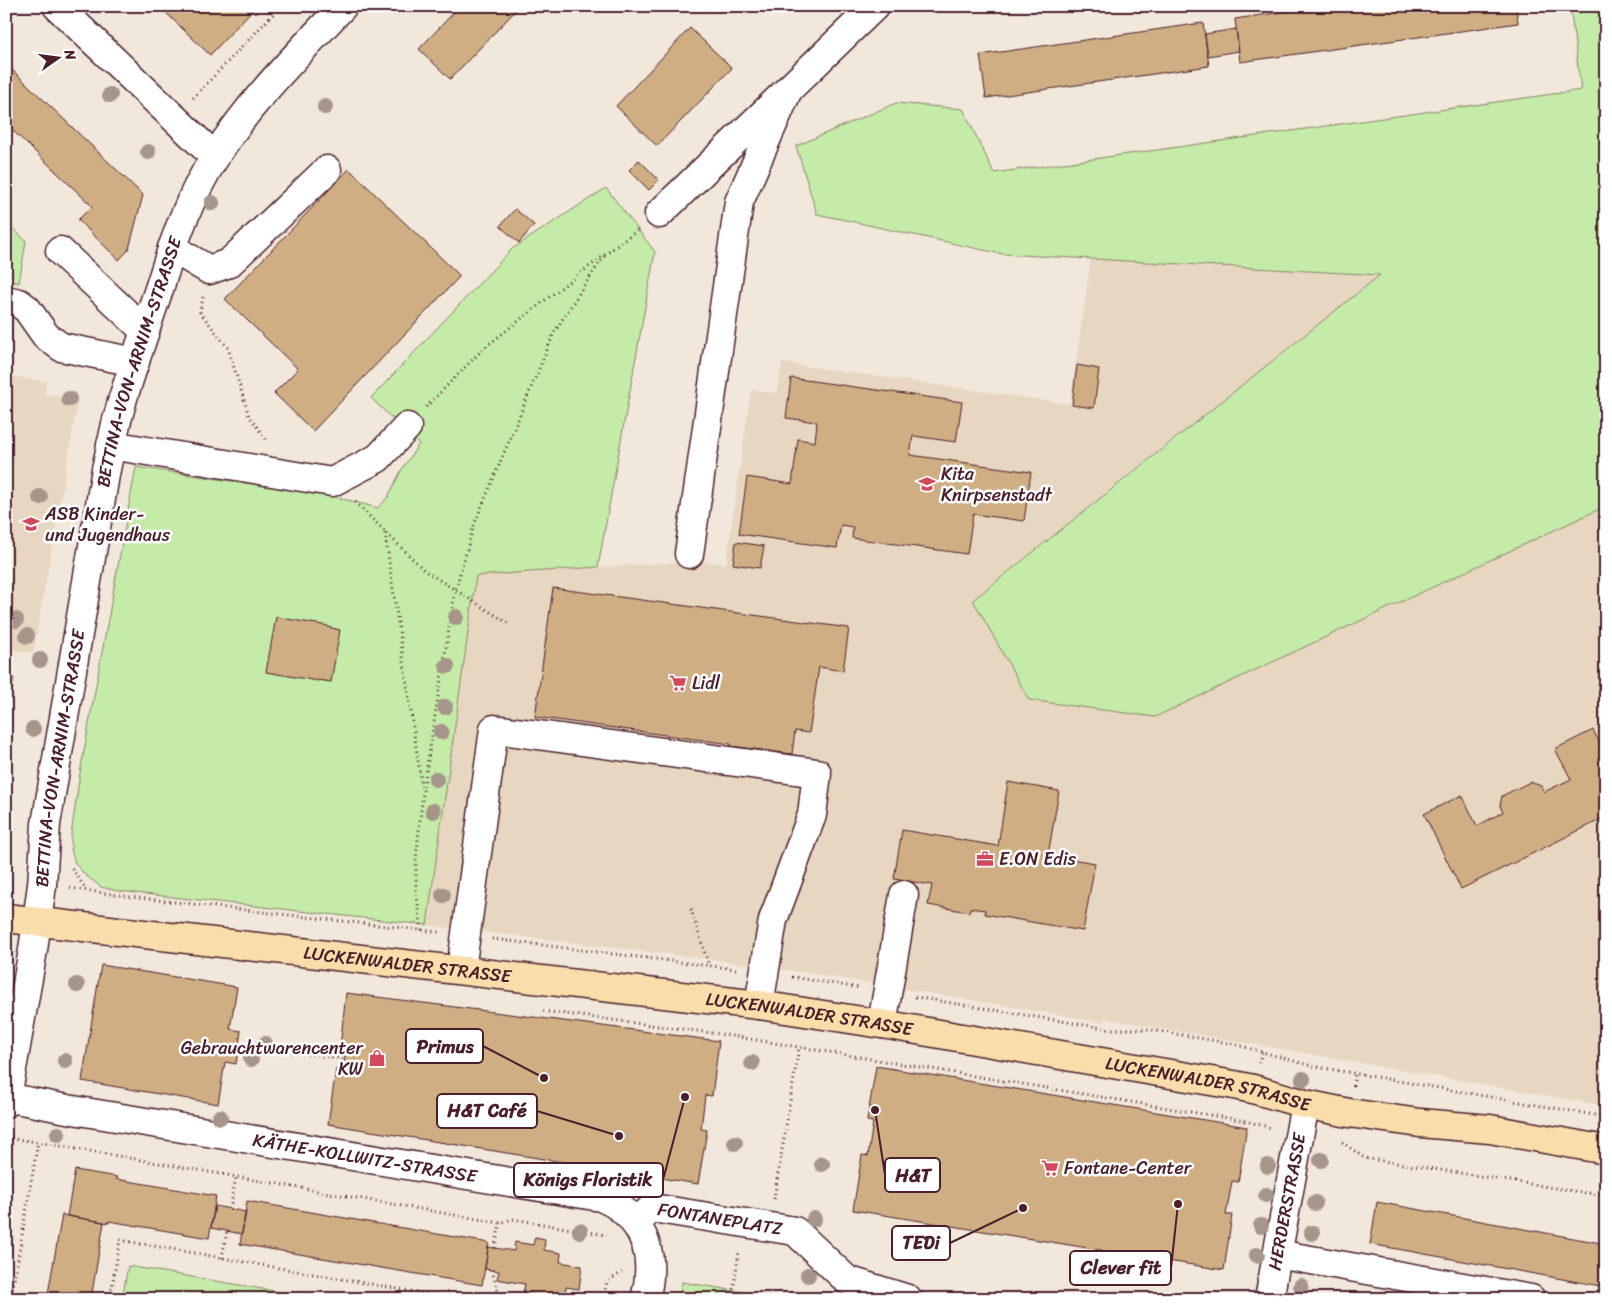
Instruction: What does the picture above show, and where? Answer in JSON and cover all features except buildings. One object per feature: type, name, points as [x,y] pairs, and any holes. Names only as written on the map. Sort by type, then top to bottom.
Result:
[{"type":"main road","name":"LUCKENWALDER STRASSE","points":[[6,918],[759,1005],[882,1024],[1234,1085],[1305,1104],[1387,1119],[1490,1130],[1606,1150]]},
{"type":"street","points":[[57,6],[215,157]]},
{"type":"street","name":"BETTINA-VON-ARNIM-STRASSE","points":[[7,1099],[37,921],[42,885],[46,824],[111,445],[118,415],[172,248],[191,201],[215,157],[253,104],[343,6]]},
{"type":"street","points":[[659,214],[875,6]]},
{"type":"street","points":[[689,554],[739,202],[788,90]]},
{"type":"street","points":[[172,248],[209,270],[229,263],[327,170]]},
{"type":"street","points":[[60,251],[145,331]]},
{"type":"street","points":[[6,300],[19,302],[27,309],[46,336],[62,346],[135,362]]},
{"type":"street","points":[[111,445],[332,482],[378,458],[407,427]]},
{"type":"street","points":[[462,970],[494,729],[817,773],[812,815],[773,920],[759,1005]]},
{"type":"street","points":[[882,1024],[904,896]]},
{"type":"street","name":"KÄTHE-KOLLWITZ-STRASSE","points":[[7,1099],[601,1197],[621,1207],[636,1222],[647,1248],[649,1262],[649,1276],[645,1299]]},
{"type":"street","name":"HERDERSTRASSE","points":[[1269,1299],[1305,1104]]},
{"type":"street","name":"FONTANEPLATZ","points":[[636,1222],[652,1208],[795,1231],[847,1280],[908,1299]]},
{"type":"street","points":[[1277,1254],[1531,1299]]},
{"type":"path","points":[[174,118],[281,6]]},
{"type":"path","points":[[407,427],[484,348],[659,214]]},
{"type":"path","points":[[422,930],[416,892],[416,860],[423,791],[455,591],[474,525],[554,334],[582,287],[606,254]]},
{"type":"path","points":[[209,270],[200,312],[228,348],[249,416],[291,475]]},
{"type":"path","points":[[332,482],[366,512],[425,572],[508,623]]},
{"type":"path","points":[[385,533],[423,791]]},
{"type":"path","points":[[691,909],[719,1000]]},
{"type":"path","points":[[542,1011],[720,1034],[1246,1121],[1344,1143],[1364,1158],[1606,1196]]},
{"type":"path","points":[[732,1299],[757,1225],[799,1047]]},
{"type":"path","points":[[292,1052],[344,1059]]},
{"type":"path","points":[[6,1138],[500,1222],[513,1219],[619,1237],[636,1222]]},
{"type":"path","points":[[11,1299],[38,1142]]},
{"type":"path","points":[[230,1209],[236,1177]]},
{"type":"path","points":[[495,1248],[500,1222]]},
{"type":"path","points":[[222,1258],[227,1231]]},
{"type":"path","points":[[110,1299],[120,1240],[456,1299]]},
{"type":"path","points":[[603,1299],[607,1282],[628,1268]]},
{"type":"path","points":[[492,1270],[500,1299]]},
{"type":"shaded area","points":[[1091,259],[1380,275],[973,599],[1029,700],[1155,717],[1606,506],[1606,1106],[1104,1018],[1103,1022],[815,974],[710,959],[427,925],[476,575],[700,561],[726,564],[751,390],[777,393],[782,363],[1070,404]]},
{"type":"shaded area","name":"ASB Kinder- und Jugendhaus","points":[[6,375],[46,382],[44,394],[78,400],[33,653],[6,649]]},
{"type":"green space","points":[[1570,6],[1606,6],[1606,506],[1155,717],[1029,700],[973,600],[1380,275],[1002,254],[817,214],[796,146],[896,103],[963,109],[994,173],[1581,90]]},
{"type":"green space","points":[[606,188],[655,252],[598,567],[476,576],[427,925],[118,891],[101,887],[84,874],[75,863],[71,849],[71,835],[80,773],[136,467],[328,495],[378,508],[388,497],[402,469],[419,444],[371,398],[512,249]]},
{"type":"green space","points":[[6,222],[26,241],[19,283],[6,280]]},
{"type":"green space","points":[[128,1266],[321,1299],[122,1299]]},
{"type":"green space","points":[[682,1282],[787,1299],[679,1299]]},
{"type":"place","name":"Kita Knirpsenstadt","points":[[927,484]]},
{"type":"place","name":"ASB Kinder- und Jugendhaus","points":[[31,524]]},
{"type":"place","name":"Lidl","points":[[678,683]]},
{"type":"place","name":"E.ON Edis","points":[[985,859]]},
{"type":"place","name":"Gebrauchtwarencenter KW","points":[[377,1058]]},
{"type":"place","name":"Primus","points":[[544,1078]]},
{"type":"place","name":"Königs Floristik","points":[[685,1097]]},
{"type":"place","name":"H&T","points":[[875,1110]]},
{"type":"place","name":"H&T Café","points":[[619,1136]]},
{"type":"place","name":"Fontane-Center","points":[[1050,1168]]},
{"type":"place","name":"Clever fit","points":[[1178,1204]]},
{"type":"place","name":"TEDi","points":[[1023,1208]]}]
